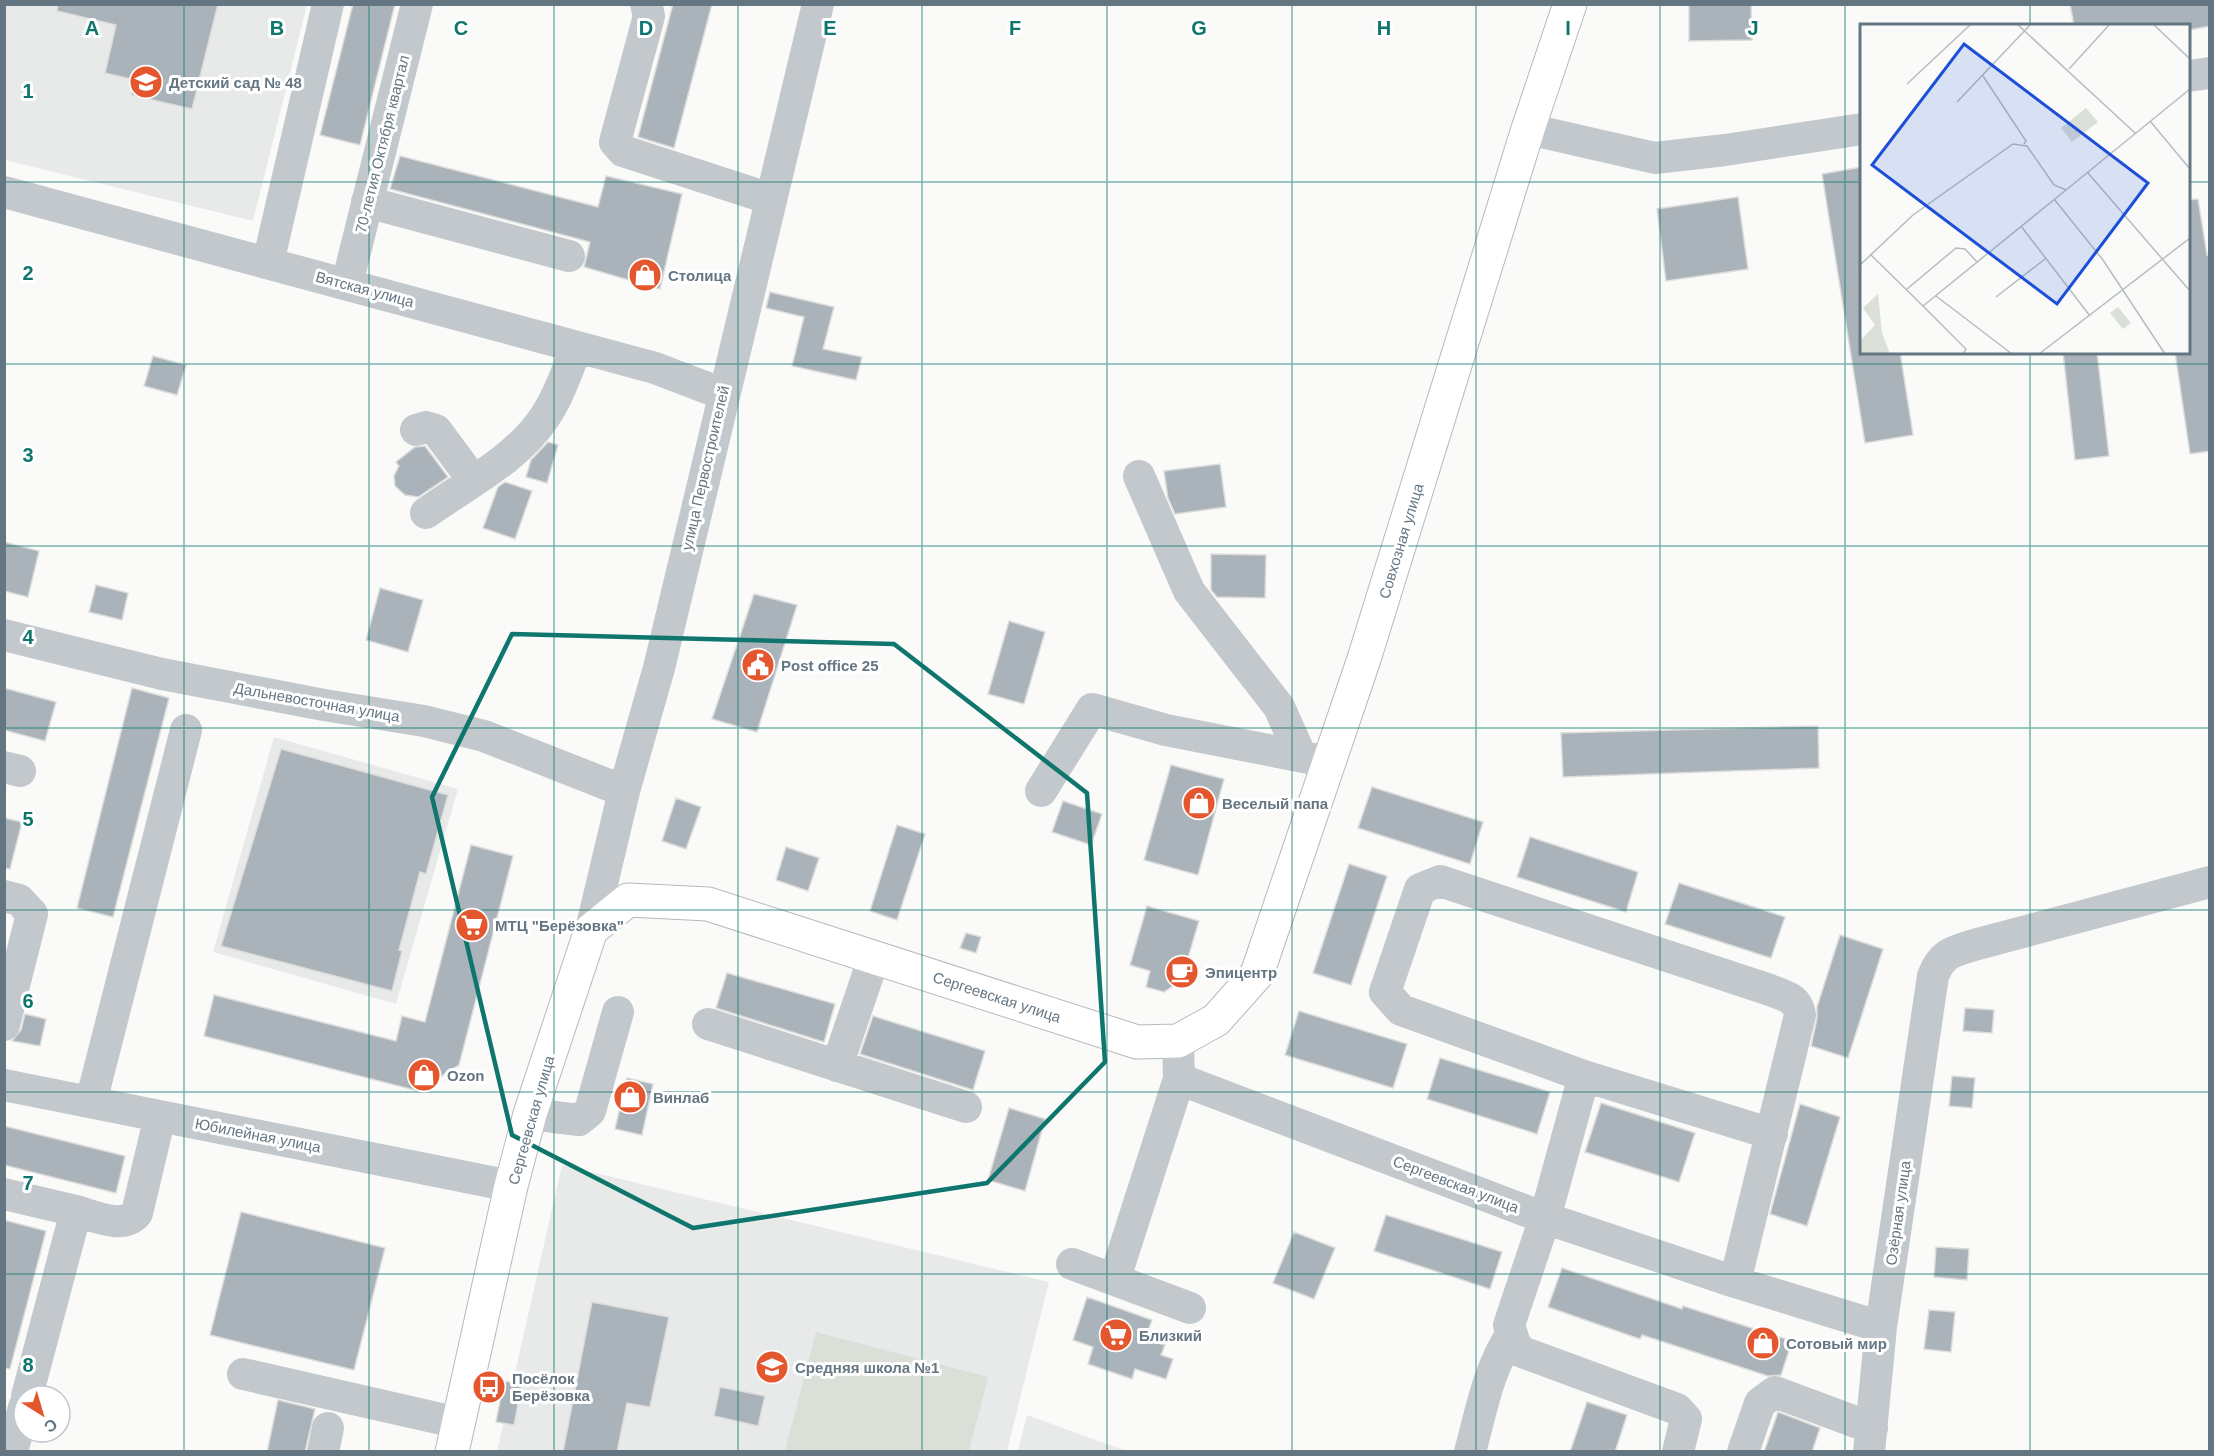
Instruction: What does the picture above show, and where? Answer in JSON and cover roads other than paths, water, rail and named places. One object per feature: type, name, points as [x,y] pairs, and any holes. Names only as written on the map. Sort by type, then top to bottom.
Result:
[{"type":"main road","name":"Совхозная улица","points":[[1178,1041],[1216,1020],[1257,974],[1315,759],[1364,659],[1528,129],[1570,4]]},
{"type":"main road","name":"Сергеевская улица","points":[[456,1437],[511,1186],[530,1114],[591,930],[627,900],[708,904],[1137,1042],[1178,1041]]},
{"type":"street","points":[[268,263],[328,4]]},
{"type":"street","name":"70-летия Октября квартал","points":[[347,284],[417,4]]},
{"type":"street","points":[[646,4],[649,16],[615,142],[623,151],[771,199]]},
{"type":"street","name":"улица Первостроителей","points":[[591,930],[624,791],[658,669],[818,4]]},
{"type":"street","points":[[2190,76],[2210,73]]},
{"type":"street","points":[[1528,129],[1655,158],[1860,129]]},
{"type":"street","name":"Вятская улица","points":[[4,192],[577,346],[655,368],[723,394]]},
{"type":"street","points":[[367,202],[569,256]]},
{"type":"street","points":[[426,513],[508,455],[535,431],[546,417],[577,346]]},
{"type":"street","points":[[416,430],[426,427],[436,430],[473,480]]},
{"type":"street","points":[[1139,476],[1189,591],[1279,707],[1315,759]]},
{"type":"street","name":"Дальневосточная улица","points":[[4,635],[162,674],[424,722],[484,736],[624,791]]},
{"type":"street","points":[[1041,791],[1092,710],[1166,730],[1315,759]]},
{"type":"street","points":[[91,1102],[186,730]]},
{"type":"street","points":[[1735,1282],[1772,1134],[1800,1015],[1799,1006],[1793,999],[1440,881],[1420,889],[1385,992],[1401,1010],[1584,1076],[1772,1134]]},
{"type":"street","name":"Озёрная улица","points":[[1871,1440],[1881,1327],[1933,976],[1939,961],[1952,952],[2210,882]]},
{"type":"street","points":[[4,896],[19,900],[32,914],[4,1025]]},
{"type":"street","points":[[837,1066],[874,957]]},
{"type":"street","points":[[530,1114],[579,1120],[590,1112],[618,1012]]},
{"type":"street","points":[[708,1024],[966,1107]]},
{"type":"street","points":[[1115,1278],[1179,1078],[1178,1041]]},
{"type":"street","points":[[1584,1076],[1545,1218],[1509,1325],[1511,1335],[1522,1352],[1677,1409],[1686,1419],[1686,1428],[1678,1452]]},
{"type":"street","name":"Сергеевская улица","points":[[1179,1078],[1545,1218],[1735,1282],[1881,1327]]},
{"type":"street","name":"Юбилейная улица","points":[[4,1085],[511,1186]]},
{"type":"street","points":[[4,1194],[120,1222],[133,1218],[137,1213],[160,1116]]},
{"type":"street","points":[[30,1384],[76,1211]]},
{"type":"street","points":[[1072,1264],[1115,1278],[1190,1308]]},
{"type":"street","points":[[1470,1452],[1490,1377],[1500,1352],[1511,1335]]},
{"type":"street","points":[[243,1374],[456,1437]]},
{"type":"street","points":[[1743,1452],[1760,1403],[1775,1392],[1871,1440]]},
{"type":"place","name":"Детский сад № 48","points":[[146,82]]},
{"type":"place","name":"Столица","points":[[645,275]]},
{"type":"place","name":"Post office 25","points":[[758,665]]},
{"type":"place","name":"Веселый папа","points":[[1199,803]]},
{"type":"place","name":"МТЦ \"Берёзовка\"","points":[[472,925]]},
{"type":"place","name":"Эпицентр","points":[[1182,972]]},
{"type":"place","name":"Ozon","points":[[424,1075]]},
{"type":"place","name":"Винлаб","points":[[630,1097]]},
{"type":"place","name":"Близкий","points":[[1116,1335]]},
{"type":"place","name":"Сотовый мир","points":[[1763,1343]]},
{"type":"place","name":"Средняя школа №1","points":[[772,1367]]},
{"type":"place","name":"Посёлок Берёзовка","points":[[489,1387]]}]
